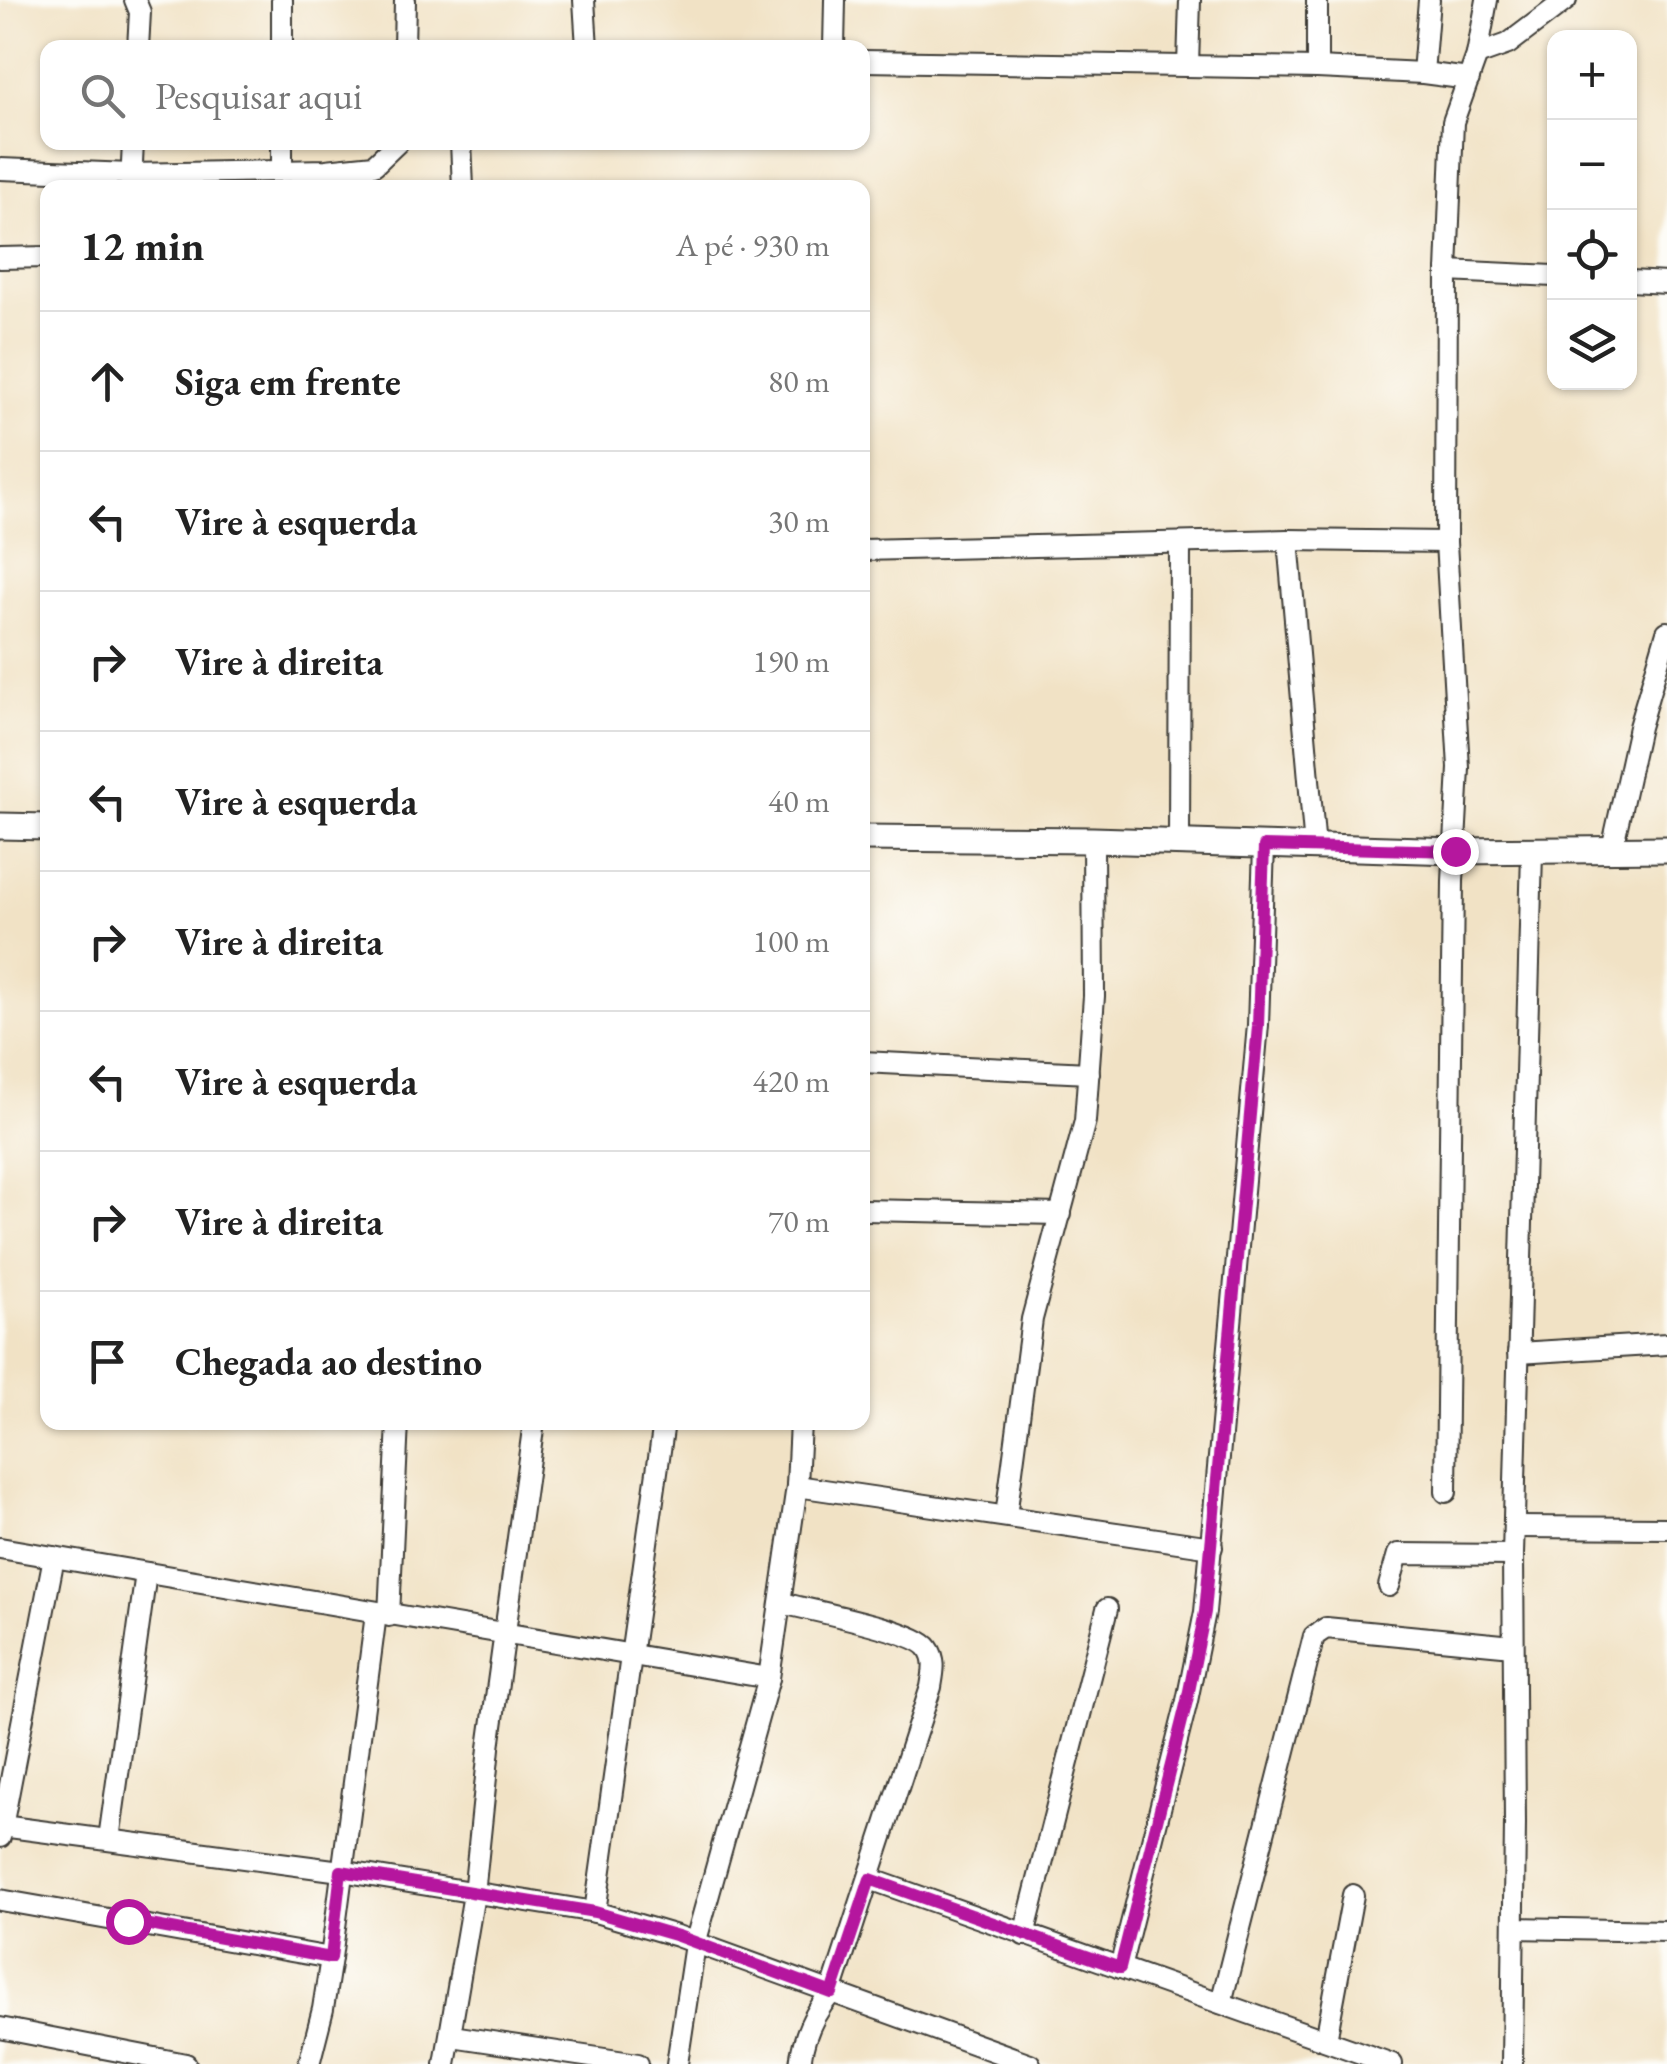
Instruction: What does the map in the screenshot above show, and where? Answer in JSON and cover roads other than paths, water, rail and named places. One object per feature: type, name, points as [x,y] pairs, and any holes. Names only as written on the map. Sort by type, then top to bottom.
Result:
[{"type":"street","points":[[135,0],[140,12],[138,40]]},
{"type":"street","points":[[282,0],[282,40]]},
{"type":"street","points":[[404,40],[405,0]]},
{"type":"street","points":[[584,0],[586,40]]},
{"type":"street","points":[[834,0],[834,40]]},
{"type":"street","points":[[1188,66],[1190,0]]},
{"type":"street","points":[[1317,0],[1317,68]]},
{"type":"street","points":[[1423,73],[1429,0]]},
{"type":"street","points":[[1446,1492],[1459,768],[1446,542],[1447,272],[1453,122],[1476,54],[1487,0]]},
{"type":"street","points":[[1476,54],[1508,44],[1566,0]]},
{"type":"street","points":[[870,62],[1317,68],[1469,79]]},
{"type":"street","points":[[131,180],[133,150]]},
{"type":"street","points":[[282,150],[282,169]]},
{"type":"street","points":[[144,180],[282,169],[326,179],[374,165],[390,150]]},
{"type":"street","points":[[461,150],[463,180]]},
{"type":"street","points":[[0,169],[120,180]]},
{"type":"street","points":[[0,258],[40,257]]},
{"type":"street","points":[[1447,272],[1547,276]]},
{"type":"street","points":[[1637,281],[1667,283]]},
{"type":"street","points":[[870,550],[1288,540],[1446,542]]},
{"type":"street","points":[[1288,540],[1315,848]]},
{"type":"street","points":[[1179,843],[1180,543]]},
{"type":"street","points":[[1612,849],[1639,727],[1667,632]]},
{"type":"street","points":[[0,826],[40,827]]},
{"type":"street","points":[[870,838],[1455,851],[1667,849]]},
{"type":"street","points":[[1006,1516],[1032,1319],[1085,1121],[1094,996],[1093,840]]},
{"type":"street","points":[[1120,1968],[1187,1701],[1205,1612],[1258,1026],[1264,846]]},
{"type":"street","points":[[1512,2064],[1513,1555],[1532,852]]},
{"type":"street","points":[[870,1062],[1089,1073]]},
{"type":"street","points":[[870,1210],[1061,1214]]},
{"type":"street","points":[[1518,1353],[1667,1344]]},
{"type":"street","points":[[309,2064],[323,2009],[382,1615],[397,1430]]},
{"type":"street","points":[[445,2064],[474,1894],[504,1633],[533,1430]]},
{"type":"street","points":[[595,1912],[663,1430]]},
{"type":"street","points":[[677,2064],[695,1944],[770,1678],[797,1486],[800,1430]]},
{"type":"street","points":[[797,1486],[1212,1547]]},
{"type":"street","points":[[1515,1527],[1667,1528]]},
{"type":"street","points":[[0,1548],[770,1678]]},
{"type":"street","points":[[1389,1586],[1398,1554],[1513,1555]]},
{"type":"street","points":[[54,1557],[1,1831],[108,1839],[595,1912],[652,1928],[832,1993],[973,2054],[1030,2064]]},
{"type":"street","points":[[108,1839],[146,1573]]},
{"type":"street","points":[[782,1603],[907,1635],[929,1649],[935,1665],[832,1993],[815,2012],[802,2046],[800,2064]]},
{"type":"street","points":[[1024,1935],[1107,1609]]},
{"type":"street","points":[[1221,2002],[1314,1636],[1326,1628],[1513,1646]]},
{"type":"street","points":[[870,1879],[1392,2064]]},
{"type":"street","points":[[1326,2040],[1353,1895]]},
{"type":"street","points":[[0,1900],[331,1958]]},
{"type":"street","points":[[1514,1928],[1667,1930]]},
{"type":"street","points":[[0,2028],[186,2064]]},
{"type":"street","points":[[452,2036],[638,2064]]}]
